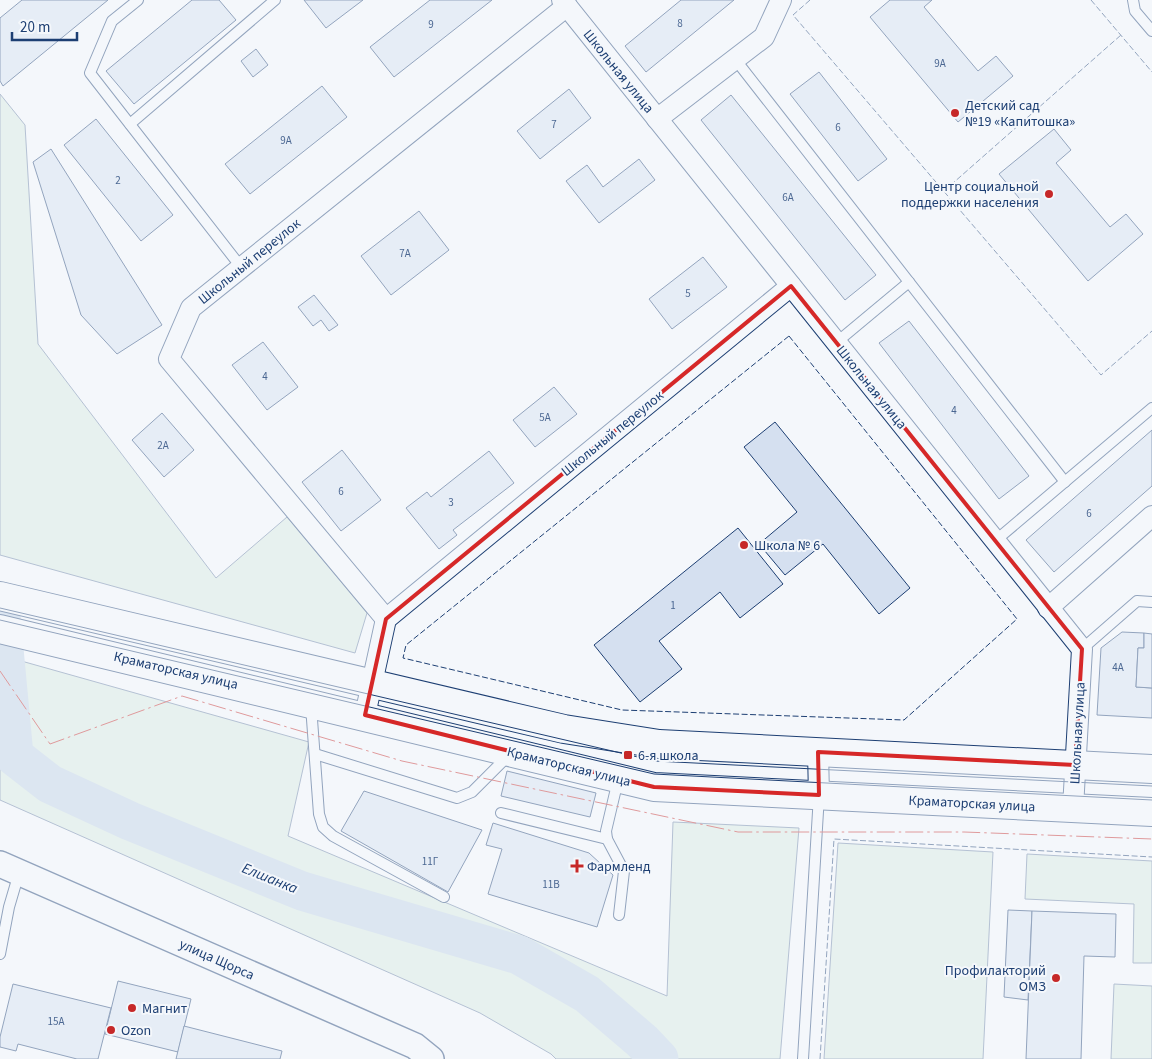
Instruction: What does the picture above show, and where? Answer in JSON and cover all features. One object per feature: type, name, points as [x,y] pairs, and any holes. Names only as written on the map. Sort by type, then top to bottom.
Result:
[{"type":"main road","points":[[0,596],[564,729],[640,741],[1152,770]]},
{"type":"main road","name":"Краматорская улица","points":[[0,629],[365,715],[654,787],[1152,812]]},
{"type":"street","points":[[657,119],[764,37],[781,0]]},
{"type":"street","name":"Школьная улица","points":[[564,3],[1082,648],[1073,808]]},
{"type":"street","name":"Школьный переулок","points":[[564,3],[191,308],[169,359],[386,618],[791,286]]},
{"type":"street","points":[[1048,608],[1152,516]]},
{"type":"street","points":[[365,715],[386,618]]},
{"type":"street","points":[[818,752],[818,795]]},
{"type":"street","name":"улица Щорса","points":[[10,868],[416,1046],[431,1059]]},
{"type":"lane","points":[[138,0],[112,21],[90,73],[241,267]]},
{"type":"lane","points":[[130,124],[275,0]]},
{"type":"lane","points":[[1133,0],[1135,12],[1152,30]]},
{"type":"lane","points":[[735,59],[1065,482]]},
{"type":"lane","points":[[837,342],[909,282]]},
{"type":"lane","points":[[995,541],[1152,408]]},
{"type":"lane","points":[[1082,648],[1137,601],[1152,602]]},
{"type":"lane","points":[[311,703],[319,814],[323,827],[333,836],[444,897]]},
{"type":"lane","points":[[315,754],[457,798],[472,792],[512,752]]},
{"type":"lane","points":[[618,778],[606,831],[607,839],[624,871],[619,915]]},
{"type":"lane","points":[[803,1059],[818,795]]},
{"type":"lane","points":[[501,813],[607,839]]},
{"type":"lane","points":[[0,954],[10,868]]},
{"type":"highlighted area","points":[[791,286],[1082,649],[1075,765],[818,752],[819,795],[654,787],[365,715],[386,619]]},
{"type":"shaded area","points":[[0,94],[25,125],[38,344],[216,578],[287,517],[367,613],[355,653],[0,555]]},
{"type":"shaded area","points":[[0,655],[309,742],[288,836],[667,996],[673,822],[799,828],[780,1059],[556,1059],[551,1054],[480,1013],[0,800]]},
{"type":"shaded area","points":[[838,843],[993,852],[983,1059],[824,1059]]},
{"type":"shaded area","points":[[1027,854],[1152,861],[1152,963],[1133,963],[1134,904],[1025,899]]},
{"type":"shaded area","points":[[1114,984],[1152,986],[1152,1059],[1111,1059]]},
{"type":"building","points":[[22,0],[108,0],[3,86],[0,81],[0,18]]},
{"type":"building","points":[[192,0],[219,0],[236,20],[134,104],[106,71]]},
{"type":"building","points":[[304,0],[363,0],[326,28]]},
{"type":"building","points":[[430,0],[492,0],[394,77],[370,47]]},
{"type":"building","points":[[681,0],[734,0],[646,72],[625,46]]},
{"type":"building","points":[[890,0],[932,0],[924,7],[978,71],[996,56],[1013,76],[958,122],[870,17]]},
{"type":"building","points":[[256,49],[268,65],[253,77],[241,61]]},
{"type":"building","points":[[819,72],[887,159],[858,181],[790,94]]},
{"type":"building","points":[[322,86],[347,117],[250,194],[225,164]]},
{"type":"building","points":[[569,89],[591,118],[540,159],[517,131]]},
{"type":"building","points":[[731,95],[876,275],[845,300],[701,120]]},
{"type":"building","points":[[96,119],[173,215],[141,241],[64,145]]},
{"type":"building","name":"Центр социальной поддержки населения","points":[[1054,129],[1071,150],[1056,163],[1110,227],[1126,214],[1143,234],[1088,281],[999,174]]},
{"type":"building","points":[[51,149],[162,325],[117,354],[81,315],[33,162]]},
{"type":"building","points":[[639,159],[655,180],[599,223],[566,181],[587,165],[603,187]]},
{"type":"building","points":[[419,211],[449,250],[391,295],[361,256]]},
{"type":"building","points":[[703,257],[727,287],[672,329],[649,299]]},
{"type":"building","points":[[314,295],[338,325],[329,331],[321,320],[313,326],[298,307]]},
{"type":"building","points":[[909,321],[1029,476],[999,499],[879,343]]},
{"type":"building","points":[[263,342],[298,387],[267,410],[232,365]]},
{"type":"building","points":[[554,387],[577,414],[535,447],[513,420]]},
{"type":"building","points":[[162,413],[194,450],[164,477],[132,440]]},
{"type":"building","points":[[775,422],[910,588],[879,614],[823,544],[785,575],[759,544],[797,512],[744,447]]},
{"type":"building","points":[[1152,430],[1152,486],[1054,572],[1026,540]]},
{"type":"building","points":[[342,450],[381,500],[341,531],[302,482]]},
{"type":"building","points":[[489,451],[514,483],[453,530],[457,535],[439,549],[406,508],[427,492],[431,497]]},
{"type":"building","points":[[738,528],[783,584],[740,618],[720,592],[659,641],[682,669],[640,702],[594,645]]},
{"type":"building","points":[[1122,632],[1144,633],[1144,648],[1138,648],[1136,687],[1152,688],[1152,718],[1097,715],[1101,648]]},
{"type":"building","points":[[1144,633],[1152,634],[1152,688],[1136,687],[1138,648],[1144,648]]},
{"type":"building","points":[[507,771],[596,793],[590,817],[501,796]]},
{"type":"building","points":[[364,791],[482,830],[448,892],[341,831]]},
{"type":"building","points":[[493,823],[589,853],[613,875],[597,927],[488,894],[502,849],[486,845]]},
{"type":"building","points":[[1008,910],[1032,911],[1028,1000],[1004,997]]},
{"type":"building","name":"Профилакторий ОМЗ","points":[[1032,911],[1116,914],[1115,957],[1084,956],[1081,1059],[1026,1059]]},
{"type":"building","points":[[118,981],[191,999],[178,1052],[105,1034]]},
{"type":"building","points":[[13,984],[111,1008],[98,1059],[77,1059],[18,1044],[16,1051],[0,1047],[0,1037]]},
{"type":"building","points":[[184,1026],[282,1051],[280,1059],[176,1059]]},
{"type":"waterway","name":"Елшанка","points":[[0,606],[14,756],[50,784],[130,821],[302,891],[519,955],[587,994],[642,1041],[659,1059]]},
{"type":"tram line","points":[[0,608],[655,761],[1152,786]]},
{"type":"tram line","points":[[0,620],[654,774],[1152,800]]},
{"type":"fence","points":[[810,0],[793,15],[1101,375],[1152,331]]},
{"type":"fence","points":[[1091,0],[1152,72]]},
{"type":"fence","points":[[944,191],[1121,35]]},
{"type":"fence","points":[[789,336],[1017,619],[904,720],[622,710],[403,658],[406,645],[789,336]]},
{"type":"fence","points":[[820,1059],[834,839],[1152,857]]},
{"type":"power","points":[[0,671],[50,744],[182,696],[402,761],[738,832],[964,832],[1152,839]]},
{"type":"place","name":"Детский сад №19 «Капитошка»","points":[[955,113]]},
{"type":"place","name":"Центр социальной поддержки населения","points":[[1049,194]]},
{"type":"place","name":"Школа № 6","points":[[744,545]]},
{"type":"place","name":"6-я школа","points":[[628,755]]},
{"type":"place","name":"Фармленд","points":[[577,866]]},
{"type":"place","name":"Профилакторий ОМЗ","points":[[1056,978]]},
{"type":"place","name":"Магнит","points":[[132,1008]]},
{"type":"place","name":"Ozon","points":[[111,1030]]}]
